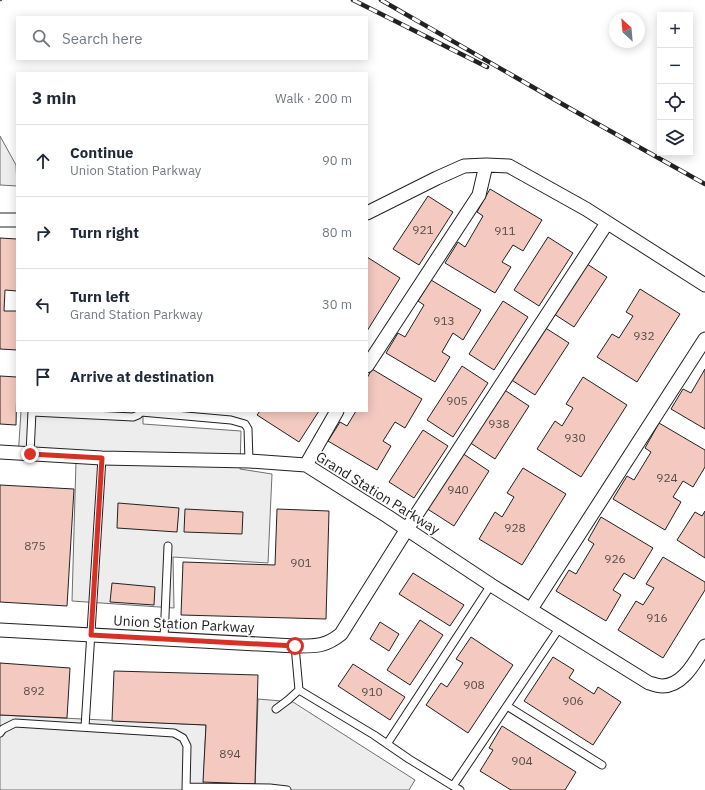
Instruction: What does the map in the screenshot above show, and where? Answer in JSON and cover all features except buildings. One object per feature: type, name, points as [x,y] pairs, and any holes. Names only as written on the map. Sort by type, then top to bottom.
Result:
[{"type":"street","points":[[368,364],[479,195],[486,165]]},
{"type":"street","points":[[368,212],[436,178],[464,166],[509,166],[586,209],[705,285]]},
{"type":"street","points":[[0,220],[16,220]]},
{"type":"street","name":"Union Station Parkway","points":[[0,630],[295,646],[319,646],[332,641],[341,634],[407,529],[607,223]]},
{"type":"street","points":[[530,609],[705,339]]},
{"type":"street","points":[[306,465],[336,412]]},
{"type":"street","name":"Grand Station Parkway","points":[[0,452],[102,458],[249,461],[306,465],[407,529],[491,585],[649,683],[662,686],[675,682],[688,673],[705,646]]},
{"type":"lane","points":[[30,454],[32,412]]},
{"type":"lane","points":[[49,412],[133,417],[141,412]]},
{"type":"lane","points":[[153,412],[219,418],[245,424],[248,428],[249,461]]},
{"type":"lane","points":[[85,727],[102,458]]},
{"type":"lane","points":[[164,639],[168,546]]},
{"type":"lane","points":[[387,744],[491,585]]},
{"type":"lane","points":[[453,786],[560,627]]},
{"type":"lane","points":[[295,646],[299,690]]},
{"type":"lane","points":[[299,690],[374,735],[460,790]]},
{"type":"lane","points":[[276,709],[299,690]]},
{"type":"lane","points":[[507,706],[602,765]]},
{"type":"lane","points":[[0,733],[3,729],[16,723],[174,733],[183,738],[186,746],[186,789],[270,788],[287,790]]},
{"type":"shaded area","points":[[0,136],[16,165],[16,186],[0,185]]},
{"type":"shaded area","points":[[21,412],[143,412],[143,424],[241,431],[240,469],[272,474],[268,563],[173,557],[174,608],[72,601],[76,461],[18,458]]},
{"type":"shaded area","points":[[258,699],[293,702],[415,780],[409,790],[255,790]]},
{"type":"shaded area","points":[[0,715],[206,725],[203,790],[0,790]]},
{"type":"railway","points":[[353,0],[487,67]]},
{"type":"railway","points":[[381,0],[705,184]]},
{"type":"route","points":[[30,454],[102,458],[91,635],[295,646]]}]
